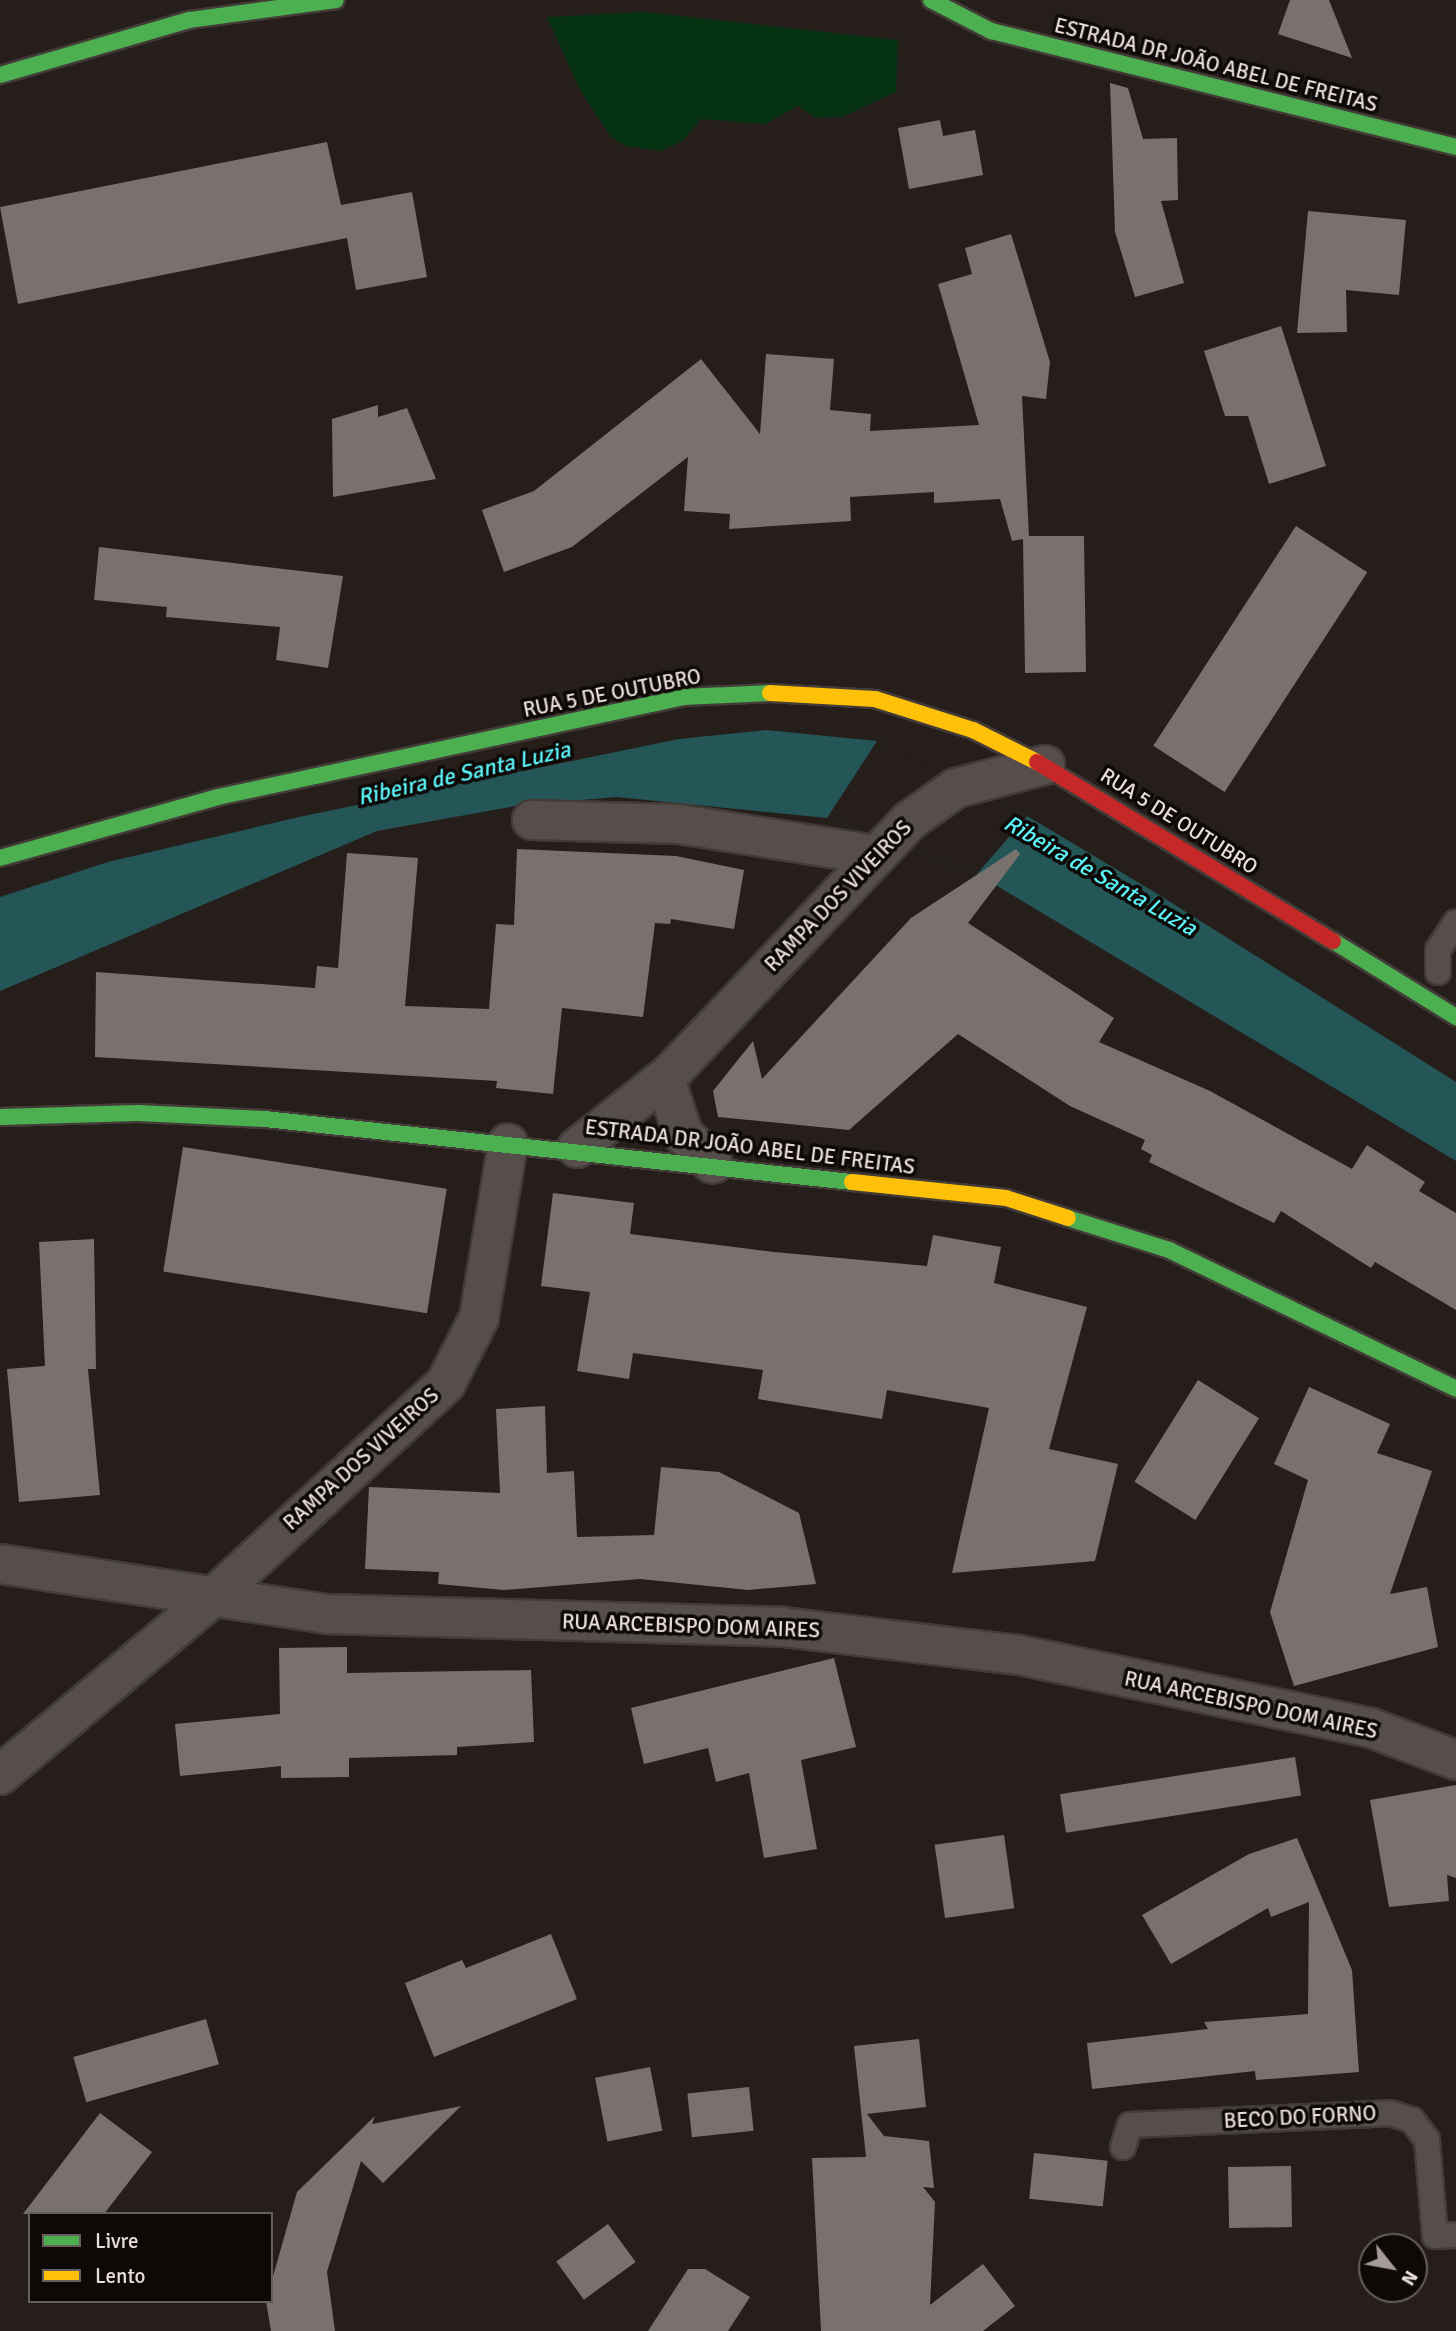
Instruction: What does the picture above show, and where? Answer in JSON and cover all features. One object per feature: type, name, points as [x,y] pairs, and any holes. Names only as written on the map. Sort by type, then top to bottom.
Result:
[{"type":"main road","points":[[0,75],[189,20],[335,0]]},
{"type":"main road","name":"ESTRADA DR JOÃO ABEL DE FREITAS","points":[[931,0],[991,32],[1456,147]]},
{"type":"main road","name":"RUA 5 DE OUTUBRO","points":[[0,858],[218,797],[683,697],[806,691],[896,703],[1045,765],[1456,1017]]},
{"type":"main road","name":"ESTRADA DR JOÃO ABEL DE FREITAS","points":[[0,1118],[138,1113],[577,1148],[1006,1198],[1096,1224],[1169,1250],[1456,1389]]},
{"type":"street","name":"RAMPA DOS VIVEIROS","points":[[577,1148],[665,1079],[874,855],[956,788],[1045,765]]},
{"type":"street","points":[[532,820],[679,824],[874,855]]},
{"type":"street","points":[[665,1079],[683,1134],[713,1164]]},
{"type":"street","name":"RAMPA DOS VIVEIROS","points":[[0,1776],[218,1593],[446,1383],[479,1318],[508,1143]]},
{"type":"street","name":"RUA ARCEBISPO DOM AIRES","points":[[0,1564],[218,1593],[327,1614],[783,1627],[1019,1655],[1371,1728],[1456,1760]]},
{"type":"lane","points":[[1438,972],[1438,950],[1456,922]]},
{"type":"lane","name":"BECO DO FORNO","points":[[1123,2147],[1130,2125],[1390,2113],[1412,2120],[1427,2140],[1446,2236]]},
{"type":"green space","points":[[645,12],[898,40],[896,92],[842,117],[816,118],[798,106],[765,124],[701,119],[683,141],[660,151],[626,146],[611,137],[580,90],[547,17]]},
{"type":"water","name":"Ribeira de Santa Luzia","points":[[766,730],[877,741],[1027,816],[1156,893],[1456,1082],[1456,1161],[977,874],[827,818],[617,797],[521,805],[377,831],[0,991],[0,897],[108,862],[299,817],[679,739]]},
{"type":"pier","points":[[877,741],[1027,816],[977,874],[827,818]]},
{"type":"building","points":[[1290,0],[1329,0],[1352,58],[1278,34]]},
{"type":"building","points":[[1110,83],[1128,88],[1143,139],[1177,138],[1178,200],[1161,201],[1184,283],[1135,297],[1115,232]]},
{"type":"building","points":[[940,120],[943,136],[975,130],[983,175],[909,189],[898,128]]},
{"type":"building","points":[[327,142],[341,205],[412,192],[427,277],[356,290],[347,238],[18,304],[0,207]]},
{"type":"building","points":[[1308,211],[1406,220],[1399,295],[1346,290],[1347,332],[1297,333]]},
{"type":"building","points":[[1011,234],[1050,362],[1046,399],[1022,396],[1029,536],[1084,536],[1086,672],[1025,673],[1023,539],[1012,541],[1000,499],[934,503],[934,492],[850,497],[851,521],[729,529],[730,514],[684,511],[688,457],[572,547],[504,572],[482,510],[534,491],[701,359],[760,434],[766,354],[834,359],[830,410],[871,414],[870,431],[979,425],[938,284],[972,274],[965,248]]},
{"type":"building","points":[[1281,326],[1326,466],[1269,484],[1248,416],[1225,416],[1204,351]]},
{"type":"building","points":[[378,405],[378,417],[407,408],[436,479],[333,497],[332,419]]},
{"type":"building","points":[[1296,526],[1367,572],[1225,792],[1153,746]]},
{"type":"building","points":[[99,547],[343,576],[328,668],[276,660],[280,627],[166,617],[167,607],[94,600]]},
{"type":"building","points":[[517,849],[676,856],[744,870],[734,929],[671,919],[670,924],[655,923],[643,1017],[562,1008],[553,1094],[496,1088],[497,1081],[95,1057],[96,972],[315,988],[317,966],[338,968],[347,853],[418,858],[405,1006],[489,1009],[496,924],[514,925]]},
{"type":"building","points":[[1016,849],[1020,854],[968,923],[1114,1018],[1099,1042],[1210,1091],[1352,1169],[1367,1145],[1425,1182],[1419,1191],[1456,1213],[1456,1310],[1375,1262],[1371,1268],[1281,1211],[1274,1223],[1149,1162],[1152,1155],[1141,1149],[1145,1140],[1070,1106],[958,1034],[849,1130],[718,1117],[713,1091],[753,1041],[762,1079],[911,918]]},
{"type":"building","points":[[183,1147],[447,1189],[427,1313],[163,1271]]},
{"type":"building","points":[[553,1193],[634,1203],[630,1234],[774,1252],[927,1266],[933,1235],[1001,1247],[994,1283],[1087,1307],[1049,1449],[1118,1464],[1095,1561],[952,1573],[989,1408],[887,1390],[882,1419],[758,1399],[763,1370],[633,1353],[629,1379],[577,1371],[590,1292],[541,1286]]},
{"type":"building","points":[[94,1239],[96,1369],[88,1369],[100,1495],[19,1502],[7,1369],[45,1366],[39,1242]]},
{"type":"building","points":[[1198,1380],[1259,1418],[1195,1520],[1134,1482]]},
{"type":"building","points":[[1309,1387],[1390,1424],[1377,1453],[1432,1471],[1390,1594],[1427,1587],[1438,1647],[1294,1686],[1270,1612],[1308,1480],[1274,1464]]},
{"type":"building","points":[[545,1406],[547,1473],[574,1471],[577,1537],[654,1535],[661,1467],[719,1472],[799,1513],[816,1584],[748,1590],[640,1579],[504,1590],[438,1584],[439,1572],[365,1569],[369,1487],[500,1493],[496,1409]]},
{"type":"building","points":[[347,1647],[347,1673],[531,1670],[534,1742],[457,1747],[457,1755],[349,1758],[349,1777],[281,1778],[281,1766],[180,1776],[175,1724],[280,1714],[279,1648]]},
{"type":"building","points":[[834,1658],[856,1747],[801,1760],[817,1849],[764,1858],[749,1773],[716,1782],[708,1748],[644,1764],[631,1708]]},
{"type":"building","points":[[1295,1757],[1301,1796],[1066,1833],[1060,1794]]},
{"type":"building","points":[[1456,1785],[1456,1878],[1447,1875],[1449,1901],[1389,1907],[1370,1800]]},
{"type":"building","points":[[1004,1835],[1014,1908],[945,1918],[935,1845]]},
{"type":"building","points":[[1297,1838],[1352,1970],[1359,2072],[1256,2080],[1255,2071],[1092,2089],[1087,2043],[1208,2029],[1204,2022],[1308,2014],[1309,1902],[1271,1917],[1268,1908],[1171,1964],[1142,1915],[1249,1854]]},
{"type":"building","points":[[551,1934],[577,1999],[434,2057],[405,1983],[462,1960],[466,1968]]},
{"type":"building","points":[[206,2019],[219,2064],[86,2102],[73,2057]]},
{"type":"building","points":[[919,2039],[926,2107],[867,2114],[884,2136],[929,2141],[934,2188],[923,2187],[935,2202],[930,2305],[983,2264],[1015,2306],[983,2331],[821,2331],[812,2158],[866,2157],[854,2046]]},
{"type":"building","points":[[650,2067],[662,2131],[607,2141],[595,2078]]},
{"type":"building","points":[[749,2087],[754,2131],[692,2137],[687,2093]]},
{"type":"building","points":[[461,2106],[383,2183],[361,2161],[327,2272],[335,2331],[271,2331],[266,2303],[273,2303],[273,2276],[297,2192],[375,2116],[372,2124]]},
{"type":"building","points":[[100,2113],[152,2152],[106,2212],[23,2214]]},
{"type":"building","points":[[1034,2153],[1108,2161],[1103,2206],[1029,2199]]},
{"type":"building","points":[[1291,2166],[1292,2227],[1229,2228],[1228,2167]]},
{"type":"building","points":[[608,2224],[636,2262],[584,2300],[556,2262]]},
{"type":"building","points":[[688,2269],[705,2269],[750,2297],[728,2331],[648,2331]]},
{"type":"traffic: fast","points":[[0,75],[189,20],[336,0]]},
{"type":"traffic: fast","points":[[931,0],[991,31],[1456,147]]},
{"type":"traffic: fast","points":[[0,858],[218,797],[683,697],[770,693]]},
{"type":"traffic: fast","points":[[1333,941],[1456,1017]]},
{"type":"traffic: fast","points":[[0,1117],[138,1113],[265,1119],[852,1182]]},
{"type":"traffic: fast","points":[[1068,1218],[1169,1250],[1456,1389]]},
{"type":"traffic: slow","points":[[770,693],[875,699],[973,730],[1037,762]]},
{"type":"traffic: slow","points":[[852,1182],[1006,1198],[1068,1218]]},
{"type":"traffic: jam","points":[[1037,762],[1333,941]]}]
